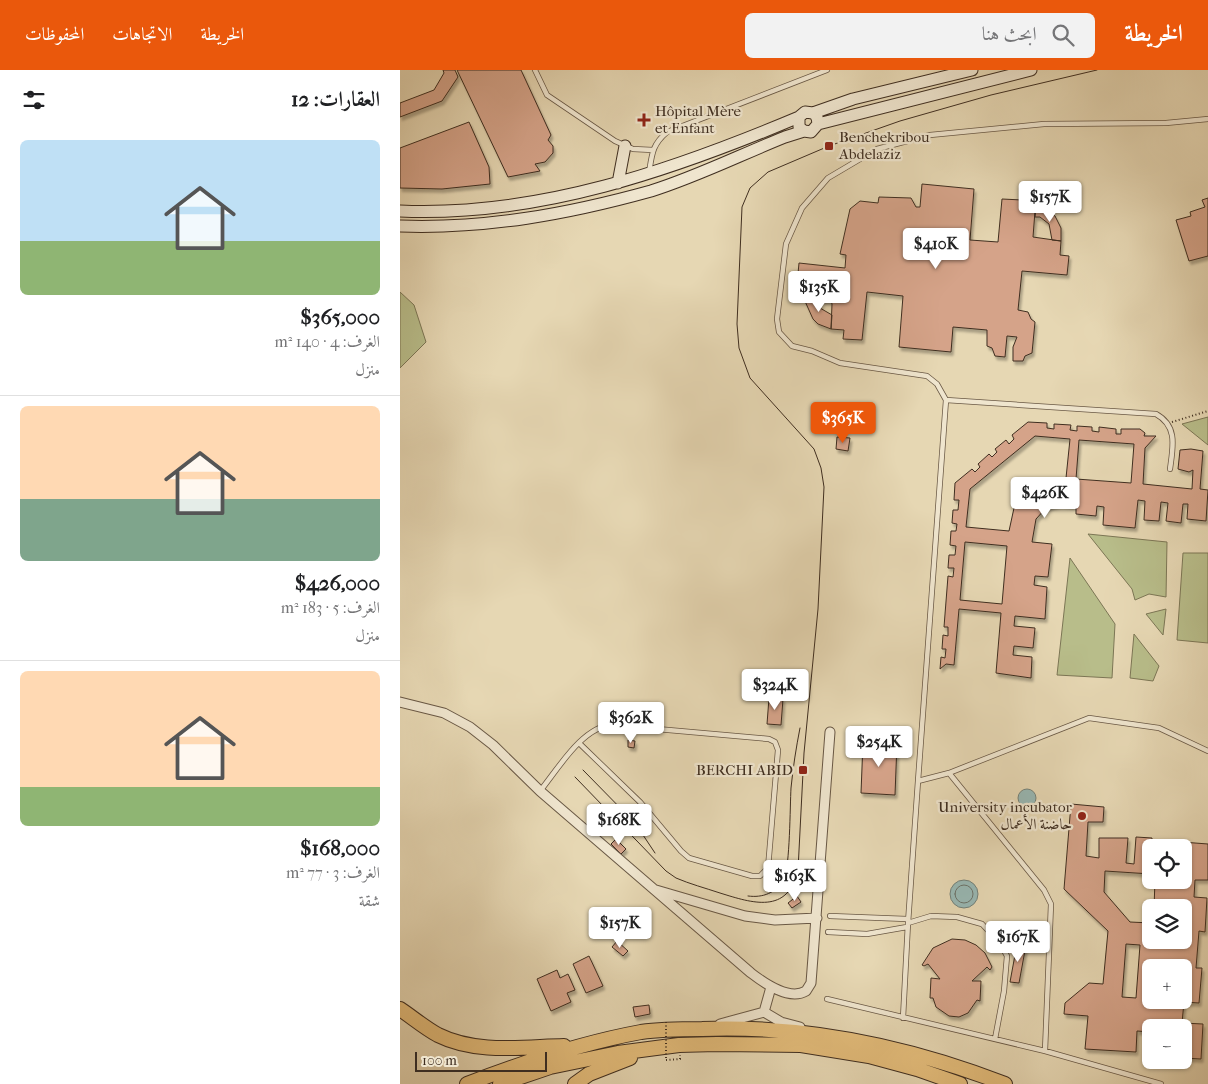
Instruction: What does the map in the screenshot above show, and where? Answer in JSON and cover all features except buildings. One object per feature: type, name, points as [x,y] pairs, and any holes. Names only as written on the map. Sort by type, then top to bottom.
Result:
[{"type":"highway","points":[[400,1008],[437,1034],[457,1043],[484,1048],[579,1046]]},
{"type":"highway","points":[[467,1084],[579,1046],[643,1032],[739,1027],[831,1035],[913,1052],[1005,1084]]},
{"type":"highway","points":[[500,1084],[550,1067],[618,1053],[680,1045],[717,1044],[801,1045],[869,1056],[917,1069],[960,1084]]},
{"type":"highway","points":[[575,1084],[603,1068],[652,1050]]},
{"type":"main road","points":[[400,211],[452,211],[499,207],[618,183],[649,175],[718,151],[798,118],[805,112],[813,113],[853,99],[972,70]]},
{"type":"main road","points":[[818,124],[1031,70]]},
{"type":"main road","points":[[400,226],[459,227],[502,223],[568,211],[652,190],[804,131],[814,130],[818,124],[817,117],[813,113]]},
{"type":"main road","points":[[798,118],[799,127],[804,131]]},
{"type":"main road","points":[[618,183],[625,146]]},
{"type":"main road","points":[[649,175],[652,190]]},
{"type":"street","points":[[400,702],[417,704],[444,713],[470,727],[493,745],[540,791],[751,973],[771,986],[796,994],[802,993],[809,988],[817,918],[830,732]]},
{"type":"street","points":[[652,889],[745,916],[775,920],[817,918]]},
{"type":"street","points":[[764,1012],[771,986]]},
{"type":"street","points":[[695,1029],[748,1018],[764,1012],[786,1024],[831,1035]]},
{"type":"lane","points":[[535,70],[547,95],[615,141],[633,150],[653,150]]},
{"type":"lane","points":[[649,175],[653,150],[657,140],[667,132],[828,70]]},
{"type":"lane","points":[[903,1018],[907,923],[946,400],[937,384],[927,376],[840,363],[812,351],[792,346],[782,338],[778,319],[782,263],[786,244],[793,225],[814,192],[828,178],[860,158],[894,143],[912,138],[1036,124],[1166,123],[1208,119]]},
{"type":"lane","points":[[946,400],[1156,414],[1168,423],[1173,435],[1170,469]]},
{"type":"lane","points":[[918,782],[949,773],[1089,718],[1159,728],[1208,751]]},
{"type":"lane","points":[[540,791],[579,743],[592,730],[612,725],[772,740],[778,750],[768,868],[760,876],[752,876],[689,858],[681,852],[640,802],[579,743]]},
{"type":"lane","points":[[949,773],[1044,890],[1051,904],[1045,1051]]},
{"type":"lane","points":[[830,916],[907,923]]},
{"type":"lane","points":[[828,932],[867,934],[931,916],[957,916],[982,924],[1000,943],[1007,956],[1004,991],[995,1039]]},
{"type":"lane","points":[[827,999],[1045,1051],[1160,1084]]},
{"type":"path","points":[[1168,423],[1208,411]]},
{"type":"path","points":[[666,1022],[666,1060],[680,1059]]},
{"type":"green space","points":[[400,292],[414,305],[426,342],[400,368]]},
{"type":"green space","points":[[1208,417],[1208,445],[1182,424]]},
{"type":"green space","points":[[1088,534],[1167,542],[1166,597],[1149,594],[1135,600],[1132,589]]},
{"type":"green space","points":[[1183,553],[1208,553],[1208,643],[1177,640]]},
{"type":"green space","points":[[1070,558],[1115,624],[1112,678],[1057,675]]},
{"type":"green space","points":[[1166,609],[1163,635],[1146,614]]},
{"type":"green space","points":[[1134,634],[1159,666],[1153,681],[1130,678]]},
{"type":"water","points":[[1027,789],[1035,794],[1036,798],[1031,806],[1027,807],[1019,802],[1018,798],[1023,790]]},
{"type":"water","points":[[964,880],[974,884],[978,894],[974,904],[964,908],[954,904],[950,894],[954,884]]},
{"type":"tram line","points":[[575,777],[666,871],[676,878],[732,897],[756,902],[777,900],[786,894],[793,884],[798,870],[804,753],[818,609],[824,487],[821,468],[814,449],[750,378],[739,348],[737,324],[742,207],[750,188],[768,172],[829,146],[900,121],[991,95],[1097,70]]},
{"type":"tram line","points":[[748,896],[769,894],[784,879],[789,849],[791,788],[800,728]]},
{"type":"tram line","points":[[583,770],[635,823],[655,853]]},
{"type":"place","name":"Hôpital Mère et Enfant","points":[[644,120]]},
{"type":"place","name":"Benchekribou Abdelaziz","points":[[829,146]]},
{"type":"place","name":"BERCHI ABID","points":[[803,770]]},
{"type":"place","name":"University incubator حاضنة الأعمال","points":[[1082,816]]}]
